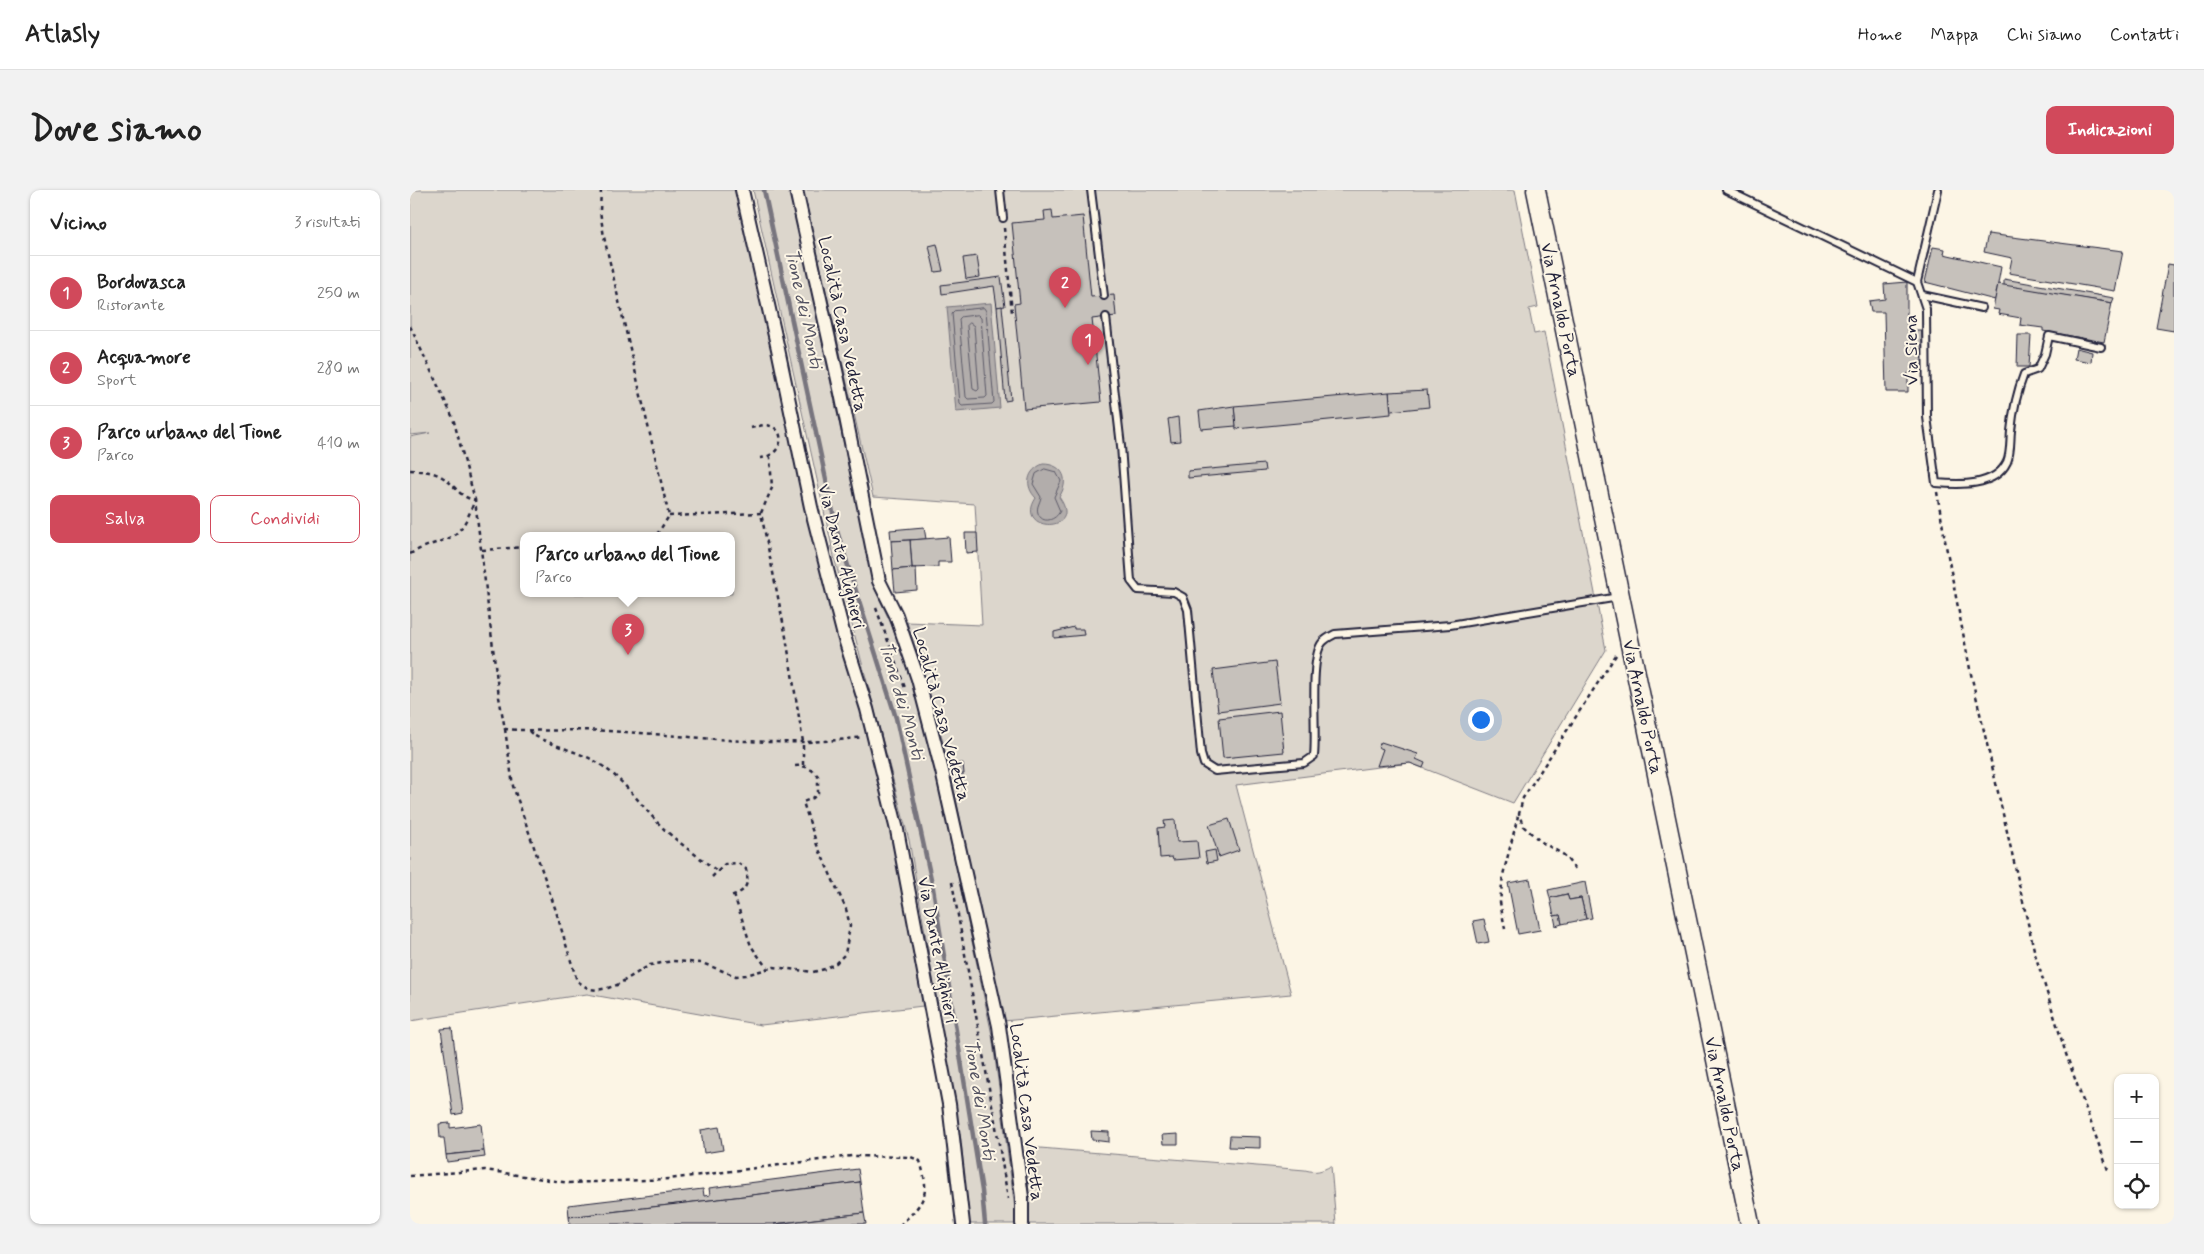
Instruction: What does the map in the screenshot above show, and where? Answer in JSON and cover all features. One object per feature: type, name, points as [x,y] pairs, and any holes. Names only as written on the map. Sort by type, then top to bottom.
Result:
[{"type":"street","name":"Via Dante Alighieri","points":[[742,190],[811,507],[844,636],[874,735],[897,830],[949,1104],[963,1224]]},
{"type":"street","name":"Località Casa Vedetta","points":[[796,190],[841,393],[879,581],[896,615],[918,679],[942,771],[999,1026],[1022,1197],[1022,1224]]},
{"type":"street","name":"Via Arnaldo Porta","points":[[1536,190],[1750,1224]]},
{"type":"lane","points":[[1000,190],[1003,218]]},
{"type":"lane","points":[[1091,190],[1104,296]]},
{"type":"lane","points":[[1726,190],[1917,282],[1938,190]]},
{"type":"lane","name":"Via Siena","points":[[1917,282],[1926,309],[1927,417],[1936,483]]},
{"type":"lane","points":[[1922,295],[1982,308]]},
{"type":"lane","points":[[1106,317],[1122,446],[1131,580],[1138,590],[1174,592],[1183,598],[1188,610],[1201,754],[1204,764],[1216,771],[1304,763],[1314,756],[1316,738],[1314,699],[1316,656],[1322,643],[1335,634],[1450,625],[1620,597]]},
{"type":"lane","points":[[1936,483],[1968,484],[1984,480],[1998,472],[2007,462],[2017,394],[2024,374],[2038,369],[2041,364],[2049,336],[2100,347]]},
{"type":"path","points":[[601,190],[600,211],[604,237],[669,516],[659,532]]},
{"type":"path","points":[[1003,218],[1012,313],[1015,313]]},
{"type":"path","points":[[410,326],[453,418],[475,500],[499,697],[513,786],[554,908],[576,981],[589,989],[608,988],[617,985],[650,965],[666,961],[702,963],[736,976],[746,975],[767,968],[795,968],[812,972],[826,969],[836,964],[845,954],[850,926],[846,909],[818,845],[803,802],[813,798],[818,793],[818,776],[811,769],[803,765],[794,766]]},
{"type":"path","points":[[751,428],[764,425],[777,430],[781,444],[777,452],[770,457],[757,458]]},
{"type":"path","points":[[770,457],[772,488],[767,504],[761,513],[786,637],[803,742],[803,765]]},
{"type":"path","points":[[410,470],[443,477],[465,498],[475,500]]},
{"type":"path","points":[[1936,483],[1970,674],[2035,954],[2066,1054],[2108,1170]]},
{"type":"path","points":[[410,554],[423,546],[452,536],[464,524],[475,500]]},
{"type":"path","points":[[669,516],[761,513]]},
{"type":"path","points":[[482,550],[520,547]]},
{"type":"path","points":[[876,607],[908,695]]},
{"type":"path","points":[[1505,929],[1500,902],[1503,875],[1523,798],[1620,650]]},
{"type":"path","points":[[505,730],[606,731],[756,742],[826,742],[874,735]]},
{"type":"path","points":[[528,731],[533,737],[564,747],[597,762],[635,795],[662,827],[717,871]]},
{"type":"path","points":[[1519,814],[1523,826],[1540,841],[1564,855],[1575,869]]},
{"type":"path","points":[[712,877],[725,864],[732,862],[738,863],[746,869],[748,883],[742,891],[729,896]]},
{"type":"path","points":[[950,874],[998,1138],[1008,1205]]},
{"type":"path","points":[[734,895],[751,946],[767,968]]},
{"type":"path","points":[[410,1176],[486,1170],[569,1183],[669,1178],[852,1156],[912,1157],[920,1161],[927,1183],[920,1206],[901,1224]]},
{"type":"shaded area","points":[[410,190],[738,190],[894,847],[923,1006],[761,1025],[587,994],[410,1021],[410,437],[430,433],[410,435]]},
{"type":"shaded area","points":[[753,190],[790,190],[874,587],[892,626],[914,689],[941,796],[992,1035],[1015,1209],[1015,1224],[969,1224],[961,1140],[909,840],[835,561]]},
{"type":"shaded area","points":[[803,190],[1515,190],[1538,307],[1529,309],[1534,334],[1544,332],[1606,650],[1513,803],[1410,763],[1236,785],[1291,994],[1003,1021],[936,713],[907,622],[982,625],[975,504],[873,497]]},
{"type":"shaded area","points":[[1028,1147],[1313,1171],[1331,1166],[1336,1224],[1029,1224]]},
{"type":"water","points":[[991,303],[1000,408],[956,412],[947,307]]},
{"type":"water","points":[[1043,464],[1056,467],[1063,474],[1064,485],[1059,497],[1065,509],[1064,518],[1058,523],[1040,523],[1034,518],[1031,510],[1036,498],[1030,488],[1029,479],[1033,470]]},
{"type":"building","points":[[1052,210],[1053,219],[1083,216],[1091,297],[1114,295],[1116,316],[1092,319],[1101,402],[1024,409],[1014,304],[1020,303],[1012,223],[1045,220],[1044,211]]},
{"type":"building","points":[[1988,234],[2123,251],[2115,291],[2009,273],[2012,258],[1984,252]]},
{"type":"building","points":[[937,244],[943,271],[935,272],[929,246]]},
{"type":"building","points":[[1933,247],[1945,249],[1944,254],[2001,267],[1995,300],[1925,282]]},
{"type":"building","points":[[977,256],[980,277],[966,279],[963,258]]},
{"type":"building","points":[[2168,264],[2174,265],[2174,331],[2156,328]]},
{"type":"building","points":[[1001,277],[1005,306],[997,307],[994,286],[942,294],[941,285]]},
{"type":"building","points":[[2004,279],[2114,298],[2112,303],[2004,286]]},
{"type":"building","points":[[1907,282],[1907,330],[1922,330],[1923,372],[1908,373],[1908,392],[1886,392],[1884,312],[1871,312],[1869,301],[1885,299],[1884,284]]},
{"type":"building","points":[[1998,284],[2112,303],[2104,342],[2043,331],[2043,328],[2020,325],[2021,318],[1998,314],[1999,310],[1993,309]]},
{"type":"building","points":[[1002,306],[1011,400],[1005,401],[997,307]]},
{"type":"building","points":[[2018,335],[2031,335],[2029,367],[2017,367]]},
{"type":"building","points":[[2076,348],[2092,352],[2091,362],[2074,359]]},
{"type":"building","points":[[1427,390],[1429,407],[1391,411],[1389,392]]},
{"type":"building","points":[[1389,392],[1391,414],[1236,429],[1234,406]]},
{"type":"building","points":[[1234,406],[1236,426],[1201,429],[1199,411]]},
{"type":"building","points":[[1178,417],[1180,441],[1171,442],[1168,419]]},
{"type":"building","points":[[1264,464],[1265,471],[1188,478],[1188,471]]},
{"type":"building","points":[[924,527],[926,539],[891,541],[890,530]]},
{"type":"building","points":[[965,533],[977,533],[978,552],[966,553]]},
{"type":"building","points":[[949,537],[951,562],[938,562],[938,567],[912,568],[910,540]]},
{"type":"building","points":[[910,540],[912,568],[893,570],[891,541]]},
{"type":"building","points":[[916,568],[917,590],[895,592],[893,570]]},
{"type":"building","points":[[1074,627],[1074,629],[1083,629],[1084,635],[1054,638],[1054,632]]},
{"type":"building","points":[[1275,662],[1280,703],[1218,711],[1213,670]]},
{"type":"building","points":[[1280,711],[1284,752],[1223,758],[1219,718]]},
{"type":"building","points":[[1381,742],[1418,754],[1416,759],[1425,763],[1423,768],[1410,763],[1377,766],[1383,749],[1378,747]]},
{"type":"building","points":[[963,763],[964,774],[952,775],[951,764]]},
{"type":"building","points":[[1229,819],[1239,850],[1219,857],[1209,825]]},
{"type":"building","points":[[1175,820],[1177,842],[1197,841],[1199,858],[1173,860],[1172,857],[1160,858],[1158,828],[1165,827],[1164,821]]},
{"type":"building","points":[[1215,850],[1217,861],[1207,863],[1205,852]]},
{"type":"building","points":[[1530,879],[1540,930],[1518,934],[1508,883]]},
{"type":"building","points":[[1585,882],[1592,918],[1586,919],[1581,898],[1569,900],[1567,894],[1550,898],[1548,890]]},
{"type":"building","points":[[1567,894],[1569,900],[1581,898],[1586,919],[1562,924],[1560,915],[1554,916],[1550,898]]},
{"type":"building","points":[[1560,915],[1562,924],[1556,926],[1554,916]]},
{"type":"building","points":[[1484,919],[1489,942],[1478,944],[1473,921]]},
{"type":"building","points":[[452,1028],[463,1113],[453,1115],[441,1029]]},
{"type":"building","points":[[450,1123],[450,1128],[481,1124],[484,1151],[446,1155],[444,1138],[440,1138],[439,1124]]},
{"type":"building","points":[[719,1127],[723,1150],[704,1153],[701,1130]]},
{"type":"building","points":[[1091,1131],[1109,1132],[1109,1142],[1092,1140]]},
{"type":"building","points":[[1178,1134],[1178,1144],[1163,1144],[1162,1135]]},
{"type":"building","points":[[1230,1136],[1260,1137],[1260,1148],[1229,1147]]},
{"type":"building","points":[[484,1151],[485,1157],[447,1162],[446,1155]]},
{"type":"building","points":[[858,1169],[860,1182],[569,1217],[568,1205],[703,1189],[704,1196],[710,1195],[709,1188]]},
{"type":"building","points":[[860,1182],[864,1213],[774,1224],[570,1224],[569,1217]]},
{"type":"building","points":[[864,1213],[866,1224],[774,1224]]},
{"type":"waterway","name":"Tione dei Monti","points":[[764,190],[837,531],[896,718],[933,888],[982,1191],[985,1224]]},
{"type":"place","name":"Acquamore","points":[[1065,308]]},
{"type":"place","name":"Bordovasca","points":[[1088,365]]},
{"type":"place","name":"Parco urbano del Tione","points":[[628,655]]}]
